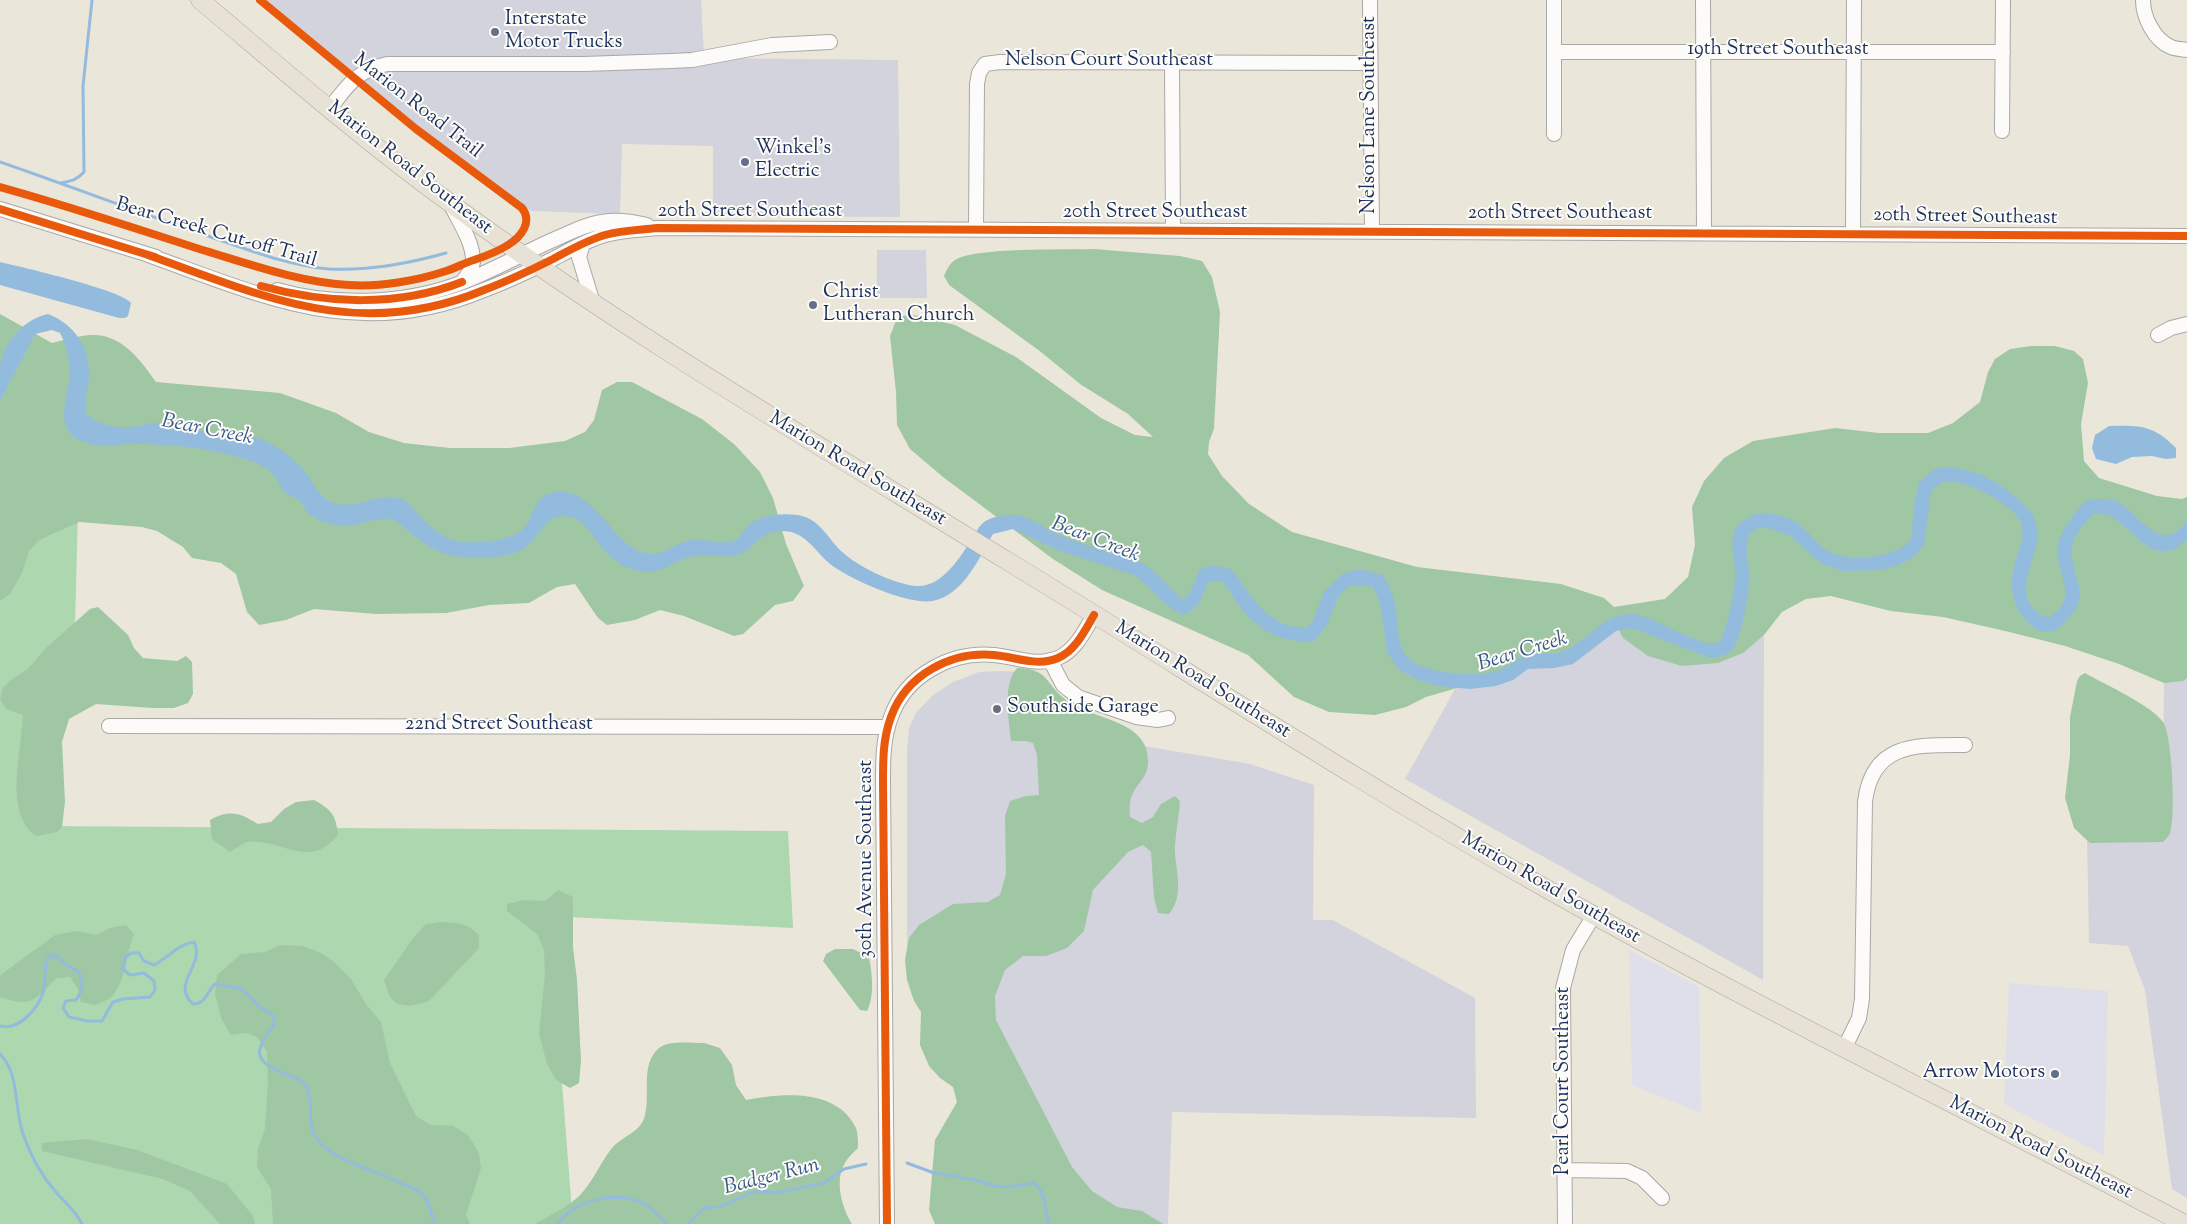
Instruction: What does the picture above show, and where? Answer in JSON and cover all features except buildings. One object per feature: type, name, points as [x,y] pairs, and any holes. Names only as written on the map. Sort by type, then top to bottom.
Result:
[{"type":"main road","name":"Marion Road Southeast","points":[[200,0],[330,108],[450,203],[592,303],[787,428],[1410,808],[1594,915],[1844,1050],[2186,1224]]},
{"type":"street","name":"Nelson Lane Southeast","points":[[1370,0],[1372,231]]},
{"type":"street","points":[[1554,0],[1554,134]]},
{"type":"street","points":[[1703,0],[1704,232]]},
{"type":"street","points":[[1853,233],[1854,0]]},
{"type":"street","points":[[2002,131],[2003,0]]},
{"type":"street","points":[[2143,0],[2151,31],[2170,47],[2187,50]]},
{"type":"street","points":[[330,108],[360,74],[370,68],[387,64],[584,64],[692,60],[772,45],[830,42]]},
{"type":"street","name":"19th Street Southeast","points":[[1554,52],[2002,52]]},
{"type":"street","name":"Nelson Court Southeast","points":[[976,229],[976,84],[981,68],[985,64],[1000,62],[1370,63]]},
{"type":"street","points":[[1172,62],[1173,230]]},
{"type":"street","points":[[450,203],[466,237],[473,260],[469,273],[462,282]]},
{"type":"street","name":"20th Street Southeast","points":[[0,209],[148,255],[288,294],[366,300],[405,297],[438,290],[462,282],[582,227],[597,223],[621,220],[657,228]]},
{"type":"street","name":"20th Street Southeast","points":[[148,255],[277,300],[313,309],[348,314],[398,312],[433,307],[484,290],[583,244],[616,232],[657,228],[2187,236]]},
{"type":"street","points":[[583,244],[579,257],[592,303]]},
{"type":"street","points":[[2158,335],[2171,328],[2187,324]]},
{"type":"street","name":"30th Avenue Southeast","points":[[887,1224],[883,782],[884,747],[888,727],[896,705],[910,686],[928,671],[949,661],[982,655],[1028,661],[1050,660],[1066,654],[1073,647],[1094,615]]},
{"type":"street","points":[[1050,660],[1063,685],[1078,697],[1136,717],[1158,720],[1168,718]]},
{"type":"street","name":"22nd Street Southeast","points":[[110,726],[888,727]]},
{"type":"street","points":[[1844,1050],[1859,1018],[1862,999],[1865,802],[1869,781],[1880,763],[1896,752],[1921,746],[1965,745]]},
{"type":"street","name":"Pearl Court Southeast","points":[[1565,1224],[1563,988],[1573,950],[1594,915]]},
{"type":"street","points":[[1564,1170],[1627,1171],[1642,1178],[1662,1198]]},
{"type":"shaded area","points":[[266,0],[701,0],[704,58],[898,60],[900,217],[713,216],[713,146],[622,144],[620,214],[532,211],[511,199],[385,102]]},
{"type":"shaded area","points":[[877,250],[926,250],[927,298],[877,298]]},
{"type":"shaded area","points":[[1616,621],[1699,644],[1764,635],[1763,980],[1405,779],[1460,680]]},
{"type":"shaded area","points":[[2187,651],[2187,1198],[2172,1189],[2145,990],[2128,946],[2089,943],[2087,837],[2163,842],[2164,670]]},
{"type":"shaded area","points":[[979,672],[1023,672],[1049,787],[1028,927],[907,955],[907,750],[909,728],[916,713],[933,695],[953,682]]},
{"type":"shaded area","points":[[1132,744],[1250,764],[1314,785],[1313,920],[1333,920],[1475,998],[1476,1118],[1172,1112],[1168,1224],[1125,1224],[1055,1191],[990,1037],[993,970]]},
{"type":"shaded area","points":[[1629,950],[1699,987],[1701,1113],[1632,1085]]},
{"type":"shaded area","points":[[2009,983],[2108,991],[2104,1155],[2004,1104]]},
{"type":"green space","points":[[1094,249],[1180,256],[1202,261],[1212,277],[1220,312],[1214,429],[1209,442],[1208,454],[1222,476],[1249,504],[1292,532],[1417,567],[1561,584],[1604,598],[1614,607],[1665,599],[1688,577],[1695,545],[1692,507],[1704,481],[1724,458],[1753,441],[1835,428],[1879,433],[1928,433],[1953,423],[1980,402],[1988,372],[1995,359],[2010,349],[2031,346],[2055,346],[2074,351],[2083,359],[2088,383],[2081,424],[2084,461],[2099,478],[2157,496],[2182,499],[2187,497],[2187,678],[2183,681],[2164,683],[2119,664],[2065,646],[1943,617],[1891,611],[1831,596],[1806,599],[1782,612],[1764,635],[1743,653],[1718,663],[1682,666],[1648,656],[1623,638],[1615,622],[1560,658],[1426,697],[1406,707],[1375,715],[1329,712],[1294,697],[1248,655],[1102,590],[1053,559],[943,477],[910,449],[897,425],[896,392],[890,336],[897,318],[910,314],[955,325],[1016,357],[1101,418],[1135,435],[1153,437],[1128,414],[1080,384],[1041,352],[949,285],[944,276],[955,260],[981,253],[1021,250]]},
{"type":"green space","points":[[0,314],[52,343],[90,335],[111,338],[129,349],[156,382],[280,393],[336,413],[369,432],[404,443],[450,448],[509,448],[565,441],[585,432],[594,420],[602,390],[617,382],[632,382],[702,419],[734,444],[760,472],[773,498],[786,544],[804,586],[793,601],[775,605],[743,634],[734,636],[684,616],[660,610],[635,620],[607,625],[598,618],[575,584],[557,587],[529,603],[489,605],[446,613],[376,614],[314,609],[286,620],[259,625],[247,612],[236,574],[221,563],[192,558],[183,547],[157,531],[142,527],[79,522],[39,540],[29,551],[22,573],[10,594],[0,601]]},
{"type":"green space","points":[[0,506],[78,510],[74,664],[40,826],[788,831],[793,928],[549,916],[573,1224],[0,1224]]},
{"type":"green space","points":[[98,607],[128,635],[134,648],[143,658],[177,661],[186,656],[192,662],[193,694],[188,703],[174,708],[96,704],[69,719],[62,742],[65,802],[62,827],[57,832],[36,836],[26,826],[20,812],[17,797],[18,762],[23,715],[6,709],[0,699],[3,688],[12,679],[28,669],[46,648],[90,609]]},
{"type":"green space","points":[[1017,668],[1028,669],[1041,674],[1059,694],[1077,707],[1129,728],[1139,736],[1146,746],[1148,766],[1131,798],[1130,817],[1142,823],[1153,817],[1161,804],[1175,796],[1180,801],[1175,845],[1178,889],[1177,898],[1169,914],[1158,913],[1154,898],[1151,852],[1143,845],[1128,852],[1093,890],[1084,931],[1067,948],[1046,956],[1023,956],[1005,970],[995,996],[996,1020],[1072,1167],[1092,1191],[1117,1207],[1142,1211],[1163,1224],[935,1224],[929,1210],[935,1140],[957,1102],[953,1087],[940,1078],[929,1066],[920,1045],[921,1012],[914,1001],[907,980],[905,960],[909,938],[919,925],[953,904],[988,902],[1000,895],[1006,874],[1005,816],[1010,801],[1026,796],[1039,795],[1037,755],[1033,743],[1011,741],[1008,693],[1009,683]]},
{"type":"green space","points":[[2085,673],[2127,695],[2157,715],[2163,722],[2169,742],[2171,758],[2173,811],[2172,825],[2169,834],[2163,842],[2090,843],[2074,828],[2065,798],[2070,755],[2070,717],[2077,681]]},
{"type":"green space","points":[[314,800],[332,814],[336,822],[338,835],[328,845],[319,850],[300,852],[270,844],[247,842],[230,852],[212,839],[210,820],[223,814],[240,815],[258,824],[271,822],[284,809],[296,802]]},
{"type":"green space","points":[[558,890],[573,897],[573,947],[577,980],[581,1061],[579,1083],[570,1088],[556,1080],[547,1064],[539,1033],[545,975],[544,950],[537,934],[507,911],[507,904],[524,900],[545,901]]},
{"type":"green space","points":[[441,922],[466,925],[479,935],[479,948],[429,1001],[411,1006],[397,1004],[389,995],[384,980],[414,937],[426,924]]},
{"type":"green space","points":[[126,925],[134,934],[121,982],[113,995],[107,1000],[95,1005],[81,1002],[78,989],[70,977],[57,978],[38,997],[26,1002],[0,997],[0,977],[2,974],[55,935],[77,931],[96,935],[110,928]]},
{"type":"green space","points":[[280,945],[303,946],[321,953],[334,962],[351,979],[366,1004],[381,1022],[390,1063],[416,1116],[431,1125],[453,1126],[468,1135],[479,1153],[481,1168],[466,1215],[470,1224],[273,1224],[271,1189],[257,1167],[258,1148],[265,1129],[268,1083],[267,1052],[257,1037],[246,1033],[231,1035],[222,1020],[215,995],[217,975],[241,954],[265,952]]},
{"type":"green space","points":[[835,949],[853,949],[869,957],[872,992],[867,1011],[860,1010],[823,961],[826,954]]},
{"type":"green space","points":[[674,1043],[704,1043],[720,1048],[732,1065],[736,1085],[746,1100],[776,1096],[807,1096],[836,1106],[847,1115],[856,1128],[858,1148],[845,1163],[840,1177],[840,1186],[842,1202],[852,1224],[535,1224],[576,1199],[585,1190],[612,1148],[633,1132],[643,1121],[647,1103],[647,1073],[653,1055],[659,1048],[663,1045]]},
{"type":"green space","points":[[87,1139],[137,1150],[227,1184],[253,1216],[255,1224],[220,1224],[190,1191],[163,1179],[42,1151],[42,1143]]},
{"type":"water","points":[[0,262],[110,292],[131,303],[128,316],[119,318],[0,285]]},
{"type":"water","points":[[48,314],[73,330],[83,346],[89,365],[85,404],[86,414],[98,422],[119,427],[141,426],[148,423],[176,425],[209,432],[256,438],[280,449],[294,460],[327,500],[349,505],[384,498],[393,497],[401,499],[409,504],[436,531],[457,541],[492,541],[518,533],[528,523],[542,497],[556,492],[570,493],[583,499],[595,509],[626,543],[638,551],[650,554],[660,553],[692,540],[731,542],[742,535],[745,529],[754,521],[766,516],[779,514],[798,515],[806,517],[817,524],[841,551],[856,563],[886,578],[916,586],[934,582],[942,577],[962,554],[983,523],[998,516],[1014,515],[1034,521],[1066,538],[1134,559],[1146,565],[1183,600],[1189,594],[1200,569],[1212,565],[1231,569],[1262,609],[1282,623],[1294,627],[1307,627],[1313,621],[1324,592],[1342,574],[1360,569],[1383,575],[1393,597],[1399,639],[1404,653],[1416,664],[1440,672],[1454,674],[1494,671],[1508,666],[1526,655],[1563,652],[1605,622],[1622,615],[1632,614],[1641,616],[1701,641],[1719,642],[1723,636],[1735,581],[1733,535],[1743,521],[1754,515],[1764,513],[1777,515],[1790,519],[1800,525],[1821,546],[1836,555],[1866,557],[1881,555],[1905,546],[1909,541],[1912,536],[1919,482],[1940,468],[1963,469],[1985,477],[2005,488],[2032,513],[2038,536],[2028,577],[2028,597],[2032,606],[2040,614],[2048,617],[2059,609],[2064,602],[2065,594],[2058,558],[2058,543],[2068,524],[2085,501],[2105,499],[2116,501],[2150,529],[2159,534],[2168,535],[2177,531],[2187,521],[2187,540],[2174,549],[2162,551],[2142,542],[2114,518],[2104,514],[2093,514],[2080,530],[2072,549],[2072,558],[2080,592],[2076,608],[2059,628],[2049,632],[2042,632],[2032,626],[2022,615],[2013,595],[2012,581],[2022,534],[2021,523],[2008,508],[1987,494],[1963,484],[1944,482],[1931,491],[1924,545],[1912,558],[1896,566],[1880,570],[1843,571],[1820,563],[1791,536],[1768,528],[1759,528],[1750,533],[1747,543],[1749,582],[1743,623],[1734,647],[1723,656],[1710,658],[1632,628],[1616,631],[1573,664],[1554,668],[1528,669],[1513,680],[1496,686],[1470,689],[1438,686],[1421,681],[1399,670],[1387,652],[1380,602],[1373,587],[1360,585],[1351,586],[1344,590],[1324,629],[1314,641],[1293,640],[1275,635],[1258,626],[1243,611],[1223,582],[1209,581],[1194,609],[1183,615],[1170,607],[1134,575],[1060,551],[1013,529],[993,534],[969,575],[953,592],[943,598],[921,601],[879,590],[850,576],[829,563],[809,542],[790,532],[782,531],[768,534],[749,549],[737,555],[690,557],[653,572],[642,572],[622,565],[613,559],[583,524],[570,517],[562,516],[550,521],[523,549],[515,553],[489,558],[462,557],[444,553],[425,544],[400,524],[388,519],[348,526],[330,524],[309,514],[299,500],[282,489],[271,472],[259,464],[245,459],[207,450],[155,444],[94,445],[74,437],[68,429],[64,415],[69,379],[68,355],[60,333],[52,330],[35,334],[0,401],[0,365],[6,348],[17,332],[24,326]]},
{"type":"water","points":[[2109,426],[2138,426],[2153,431],[2168,440],[2176,448],[2176,458],[2132,457],[2116,464],[2096,459],[2092,448],[2095,435]]},
{"type":"waterway","points":[[61,183],[74,180],[84,172],[83,86],[92,0]]},
{"type":"waterway","points":[[0,162],[156,218],[268,256],[298,264],[329,269],[373,268],[446,253]]},
{"type":"waterway","name":"Badger Run","points":[[0,1026],[7,1027],[20,1022],[32,1012],[43,993],[46,965],[49,956],[57,956],[80,974],[82,986],[78,997],[76,1000],[66,1001],[63,1008],[69,1017],[87,1021],[102,1021],[113,1002],[123,999],[150,997],[155,990],[154,981],[144,973],[130,975],[123,969],[125,958],[131,953],[139,953],[144,961],[154,965],[183,945],[194,942],[196,958],[186,981],[185,989],[187,996],[193,1004],[204,1000],[215,984],[238,988],[247,993],[257,1005],[272,1014],[275,1022],[261,1046],[260,1056],[270,1067],[295,1078],[307,1087],[313,1133],[317,1139],[333,1153],[344,1159],[407,1185],[419,1192],[428,1203],[435,1224]]},
{"type":"waterway","points":[[0,1054],[11,1071],[20,1124],[33,1157],[50,1185],[82,1224]]},
{"type":"waterway","name":"Badger Run","points":[[907,1163],[934,1173],[976,1180],[994,1186],[1008,1187],[1034,1183],[1043,1197],[1049,1224]]},
{"type":"waterway","name":"Badger Run","points":[[688,1224],[704,1208],[722,1206],[748,1194],[761,1191],[776,1193],[824,1183],[844,1169],[866,1164]]},
{"type":"waterway","name":"Badger Run","points":[[558,1224],[565,1215],[575,1208],[585,1203],[609,1198],[632,1199],[643,1203],[667,1224]]},
{"type":"cycle path","name":"Marion Road Trail","points":[[0,187],[294,277],[349,285],[373,285],[423,278],[491,254],[517,238],[526,224],[525,213],[522,208],[416,129],[260,0]]},
{"type":"cycle path","points":[[0,209],[155,257]]},
{"type":"cycle path","points":[[148,255],[233,286],[273,298],[313,308],[354,313],[395,312],[439,305],[502,283],[598,237],[611,233],[657,228],[2187,236]]},
{"type":"cycle path","points":[[261,286],[311,296],[362,300],[413,296],[462,282]]},
{"type":"cycle path","points":[[887,1224],[883,757],[888,725],[898,702],[907,689],[932,669],[962,657],[978,655],[994,655],[1034,662],[1050,661],[1058,658],[1075,645],[1094,615]]},
{"type":"place","name":"Interstate Motor Trucks","points":[[495,32]]},
{"type":"place","name":"Winkel's Electric","points":[[745,162]]},
{"type":"place","name":"Christ Lutheran Church","points":[[813,305]]},
{"type":"place","name":"Southside Garage","points":[[997,709]]},
{"type":"place","name":"Arrow Motors","points":[[2055,1074]]},
{"type":"water label","name":"Bear Creek","points":[[207,431]]},
{"type":"water label","name":"Bear Creek","points":[[1095,541]]},
{"type":"water label","name":"Bear Creek","points":[[1523,653]]}]
